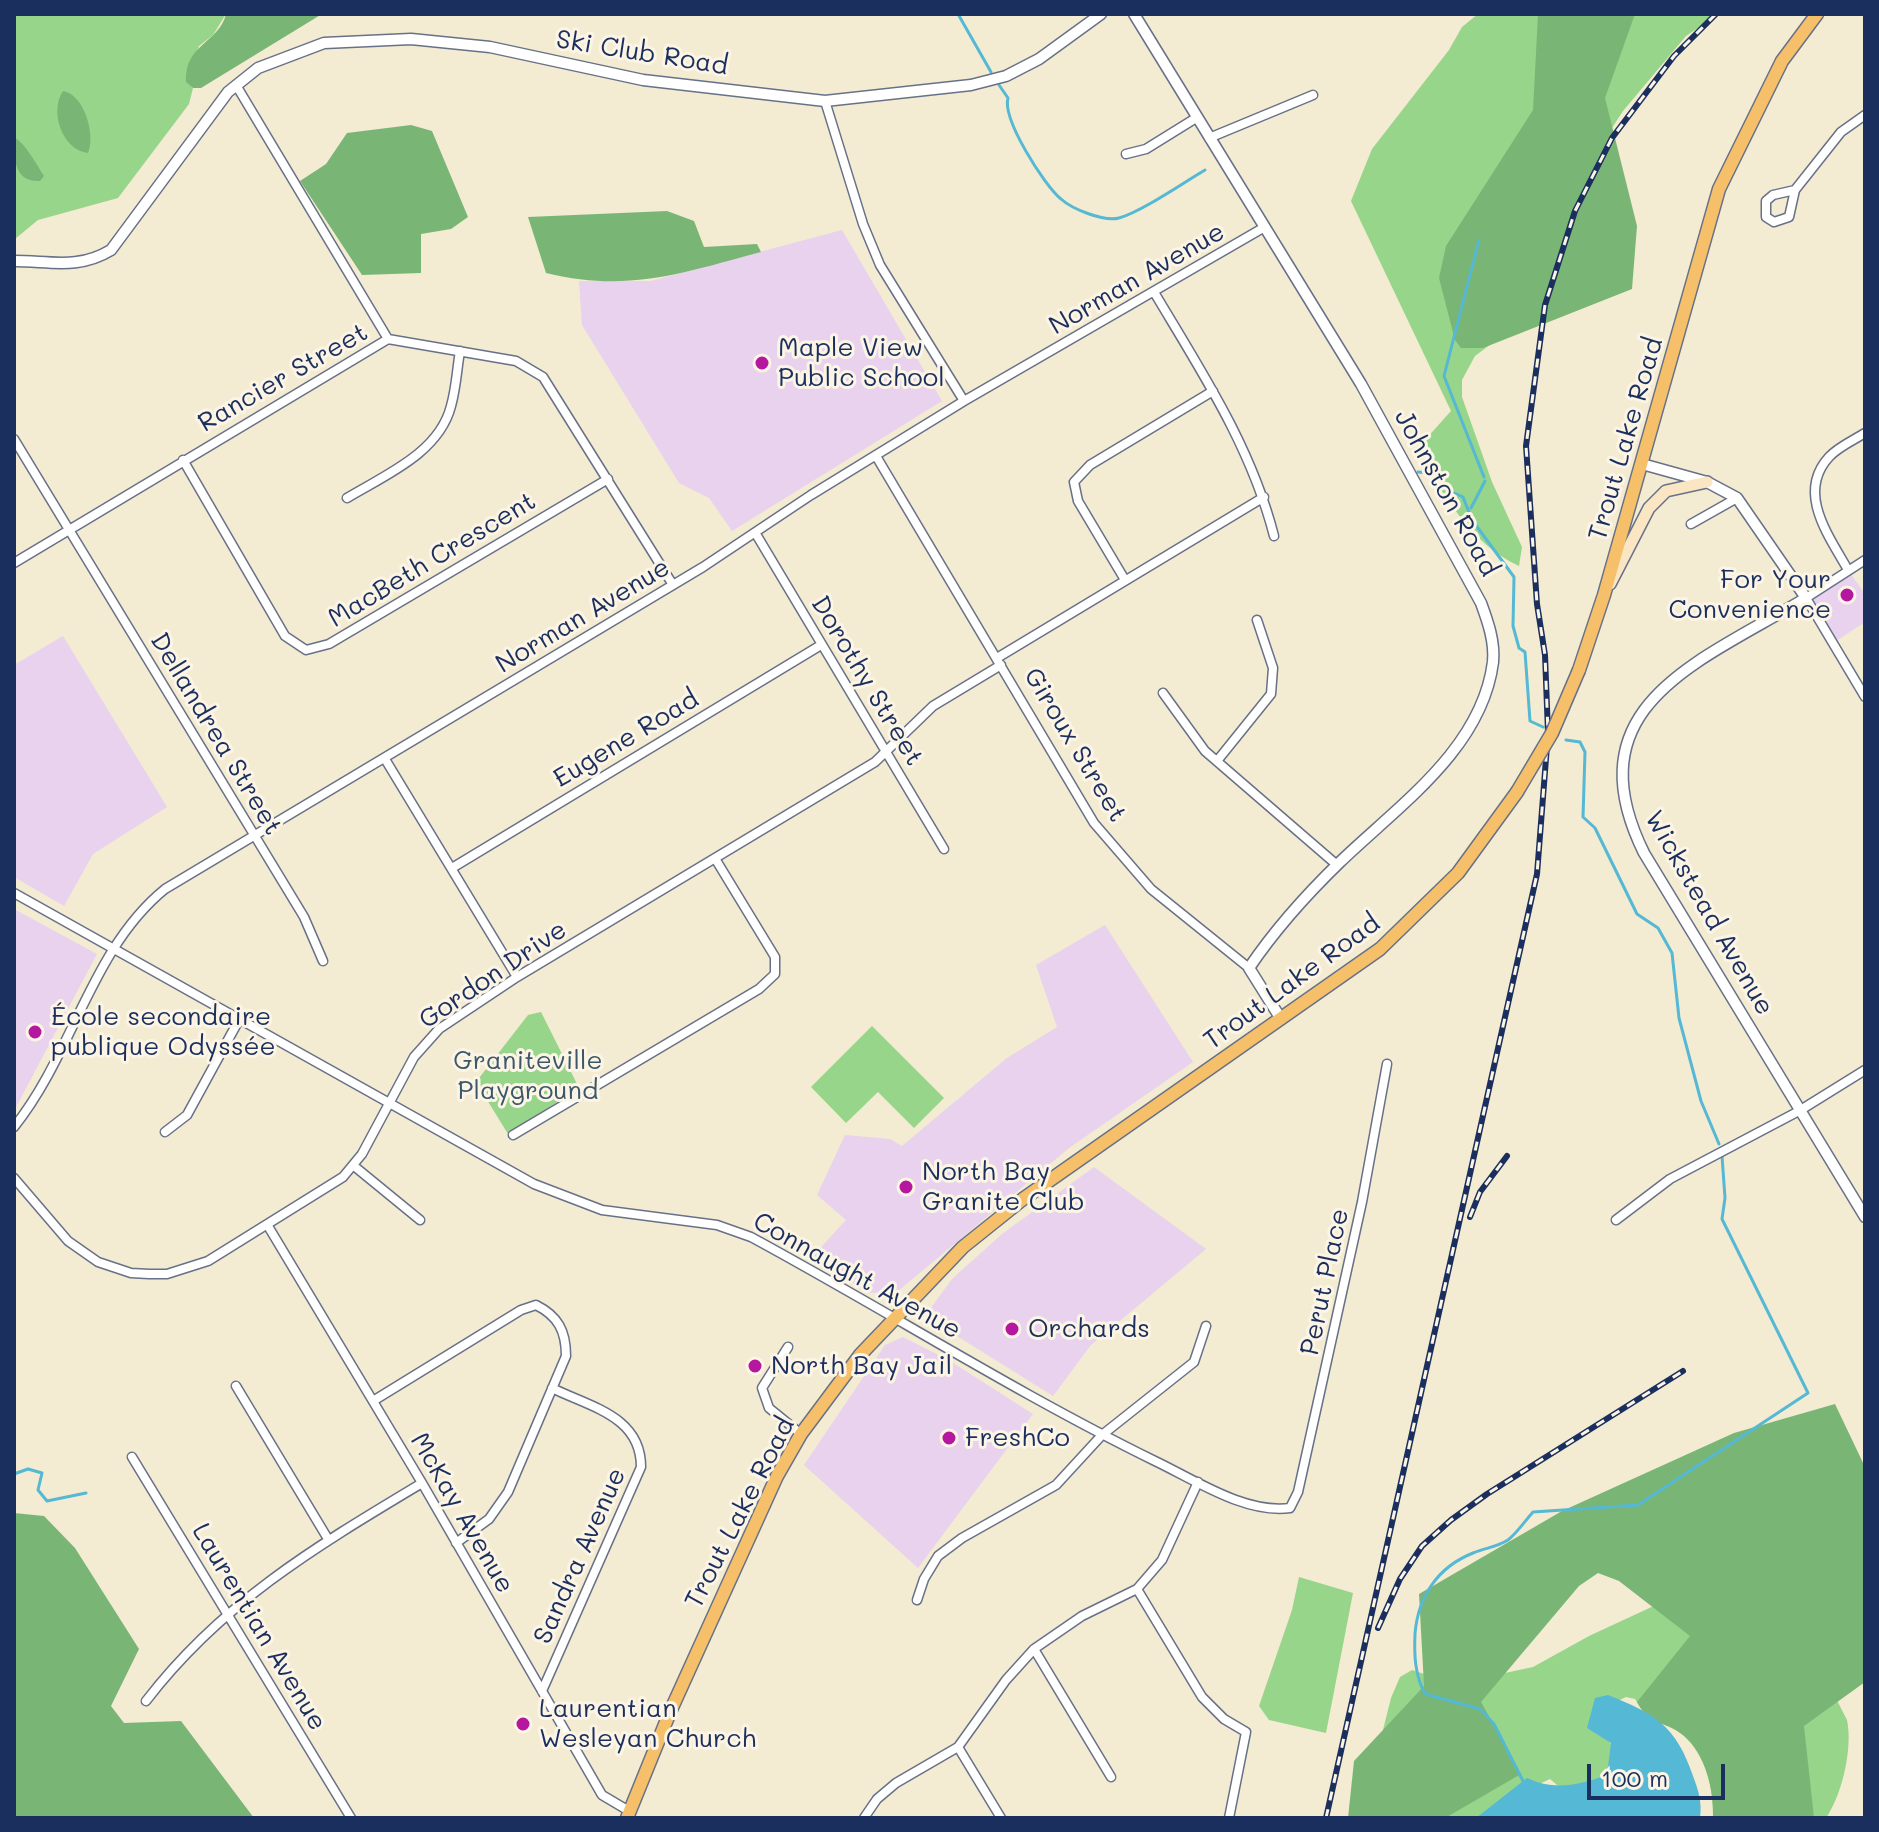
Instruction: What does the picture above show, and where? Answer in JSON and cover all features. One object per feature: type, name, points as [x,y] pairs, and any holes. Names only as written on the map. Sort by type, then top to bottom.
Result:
[{"type":"main road","name":"Trout Lake Road","points":[[628,1815],[726,1586],[777,1476],[801,1434],[860,1355],[963,1247],[1023,1199],[1380,949],[1431,901],[1481,844],[1517,792],[1552,733],[1579,670],[1604,595],[1719,189],[1782,61],[1817,14]]},
{"type":"main road","points":[[1604,595],[1649,508],[1666,491],[1707,482]]},
{"type":"street","name":"Ski Club Road","points":[[14,261],[74,265],[95,260],[111,250],[153,197],[217,103],[258,68],[324,43],[411,39],[490,47],[643,80],[825,101],[971,85],[1006,76],[1039,59],[1101,14]]},
{"type":"street","name":"Johnston Road","points":[[1134,14],[1361,384],[1481,603],[1491,632],[1493,659],[1488,685],[1465,734],[1430,777],[1337,865],[1249,968]]},
{"type":"street","points":[[236,85],[388,339]]},
{"type":"street","points":[[1209,138],[1313,95]]},
{"type":"street","points":[[825,101],[863,224],[880,265],[964,401]]},
{"type":"street","points":[[1795,190],[1773,195],[1766,201],[1766,217],[1774,222],[1789,217],[1795,190],[1841,132],[1865,115]]},
{"type":"street","points":[[1126,154],[1146,149],[1196,118]]},
{"type":"street","name":"Norman Avenue","points":[[14,1127],[57,1058],[131,920],[165,889],[673,585],[964,401],[1263,228]]},
{"type":"street","points":[[1154,292],[1240,439],[1264,497],[1274,536]]},
{"type":"street","name":"Rancier Street","points":[[14,563],[388,339],[516,361],[543,377],[673,585]]},
{"type":"street","points":[[347,498],[420,453],[440,433],[451,408],[460,351]]},
{"type":"street","points":[[1125,580],[1078,501],[1074,482],[1090,465],[1213,391]]},
{"type":"street","points":[[1848,570],[1818,515],[1814,494],[1818,472],[1830,455],[1865,433]]},
{"type":"street","name":"Dellandrea Street","points":[[14,439],[304,917],[323,961]]},
{"type":"street","name":"Giroux Street","points":[[876,456],[1094,823],[1119,856],[1151,889],[1249,968],[1281,1019]]},
{"type":"street","name":"MacBeth Crescent","points":[[183,460],[285,636],[306,650],[329,644],[608,479]]},
{"type":"street","points":[[1642,464],[1707,482],[1737,498],[1806,598],[1865,697]]},
{"type":"street","name":"Gordon Drive","points":[[14,1178],[75,1247],[98,1262],[131,1273],[167,1274],[188,1269],[268,1226],[332,1186],[354,1166],[425,1042],[456,1017],[517,977],[875,762],[933,706],[1125,580],[1264,497]]},
{"type":"street","points":[[1691,524],[1737,498]]},
{"type":"street","name":"Dorothy Street","points":[[756,534],[944,849]]},
{"type":"street","name":"Wickstead Avenue","points":[[1865,560],[1683,673],[1655,695],[1631,727],[1621,765],[1621,790],[1629,823],[1644,853],[1865,1217]]},
{"type":"street","points":[[1217,761],[1271,694],[1273,668],[1257,620]]},
{"type":"street","name":"Eugene Road","points":[[452,868],[821,645]]},
{"type":"street","points":[[1163,693],[1217,761],[1337,865]]},
{"type":"street","points":[[385,759],[517,977]]},
{"type":"street","points":[[513,1135],[759,989],[775,974],[775,957],[716,860]]},
{"type":"street","name":"Connaught Avenue","points":[[14,893],[240,1018],[387,1105],[570,1201],[602,1210],[717,1225],[751,1237],[1102,1435],[1256,1507],[1276,1510],[1293,1505]]},
{"type":"street","points":[[165,1132],[187,1115],[240,1018]]},
{"type":"street","name":"Perut Place","points":[[1293,1505],[1359,1216],[1387,1064]]},
{"type":"street","points":[[1616,1220],[1670,1179],[1799,1111],[1865,1070]]},
{"type":"street","points":[[354,1166],[420,1220]]},
{"type":"street","name":"McKay Avenue","points":[[268,1226],[422,1483],[602,1795],[628,1815]]},
{"type":"street","points":[[373,1401],[521,1310],[536,1305],[550,1312],[566,1339],[566,1356],[508,1492],[489,1519],[456,1543]]},
{"type":"street","points":[[917,1600],[924,1579],[938,1556],[962,1538],[1056,1485],[1074,1471],[1102,1435],[1194,1362],[1206,1326]]},
{"type":"street","points":[[788,1347],[762,1388],[769,1408],[801,1434]]},
{"type":"street","points":[[236,1386],[328,1539]]},
{"type":"street","name":"Sandra Avenue","points":[[542,1691],[641,1467],[641,1452],[626,1426],[614,1416],[552,1388]]},
{"type":"street","name":"Laurentian Avenue","points":[[132,1457],[351,1818]]},
{"type":"street","points":[[864,1818],[877,1799],[896,1783],[958,1747],[1006,1680],[1034,1649],[1082,1616],[1137,1589],[1162,1560],[1198,1482]]},
{"type":"street","points":[[146,1701],[176,1662],[227,1613],[272,1576],[422,1483]]},
{"type":"street","points":[[1137,1589],[1202,1697],[1224,1719],[1246,1732],[1229,1818]]},
{"type":"street","points":[[1034,1649],[1111,1777]]},
{"type":"street","points":[[958,1747],[1001,1818]]},
{"type":"shaded area","name":"Maple View Public School","points":[[842,230],[942,401],[732,531],[709,498],[679,483],[582,325],[579,281],[651,281]]},
{"type":"shaded area","points":[[1848,570],[1865,594],[1865,622],[1833,643],[1806,598]]},
{"type":"shaded area","points":[[63,636],[167,807],[93,854],[64,906],[14,877],[14,665]]},
{"type":"shaded area","name":"École secondaire publique Odyssée","points":[[14,909],[97,954],[14,1111]]},
{"type":"shaded area","points":[[1105,925],[1193,1062],[1069,1148],[897,1292],[867,1293],[813,1256],[846,1220],[817,1195],[845,1135],[890,1139],[902,1146],[1007,1058],[1057,1027],[1036,965]]},
{"type":"shaded area","points":[[1094,1167],[1206,1249],[1091,1345],[1053,1396],[925,1316],[952,1279],[1002,1234]]},
{"type":"shaded area","points":[[903,1337],[950,1361],[1033,1414],[918,1568],[804,1465],[885,1345]]},
{"type":"green space","points":[[14,14],[226,14],[213,35],[199,46],[187,82],[193,88],[189,104],[118,198],[38,220],[15,239]]},
{"type":"green space","points":[[226,14],[322,14],[201,88],[193,88],[186,82],[190,59],[217,32]]},
{"type":"green space","points":[[1478,14],[1719,14],[1686,36],[1623,111],[1556,214],[1495,341],[1475,356],[1462,380],[1462,397],[1492,482],[1522,547],[1519,566],[1486,545],[1460,517],[1416,450],[1451,411],[1351,201],[1372,149],[1449,50],[1462,27]]},
{"type":"green space","points":[[1538,14],[1635,14],[1605,98],[1637,226],[1632,289],[1483,348],[1461,348],[1455,340],[1439,278],[1446,246],[1533,110]]},
{"type":"green space","points":[[63,91],[77,99],[86,116],[90,136],[88,153],[71,145],[60,128],[57,109]]},
{"type":"green space","points":[[411,125],[432,131],[468,217],[451,229],[421,234],[421,273],[362,275],[300,181],[326,164],[347,133]]},
{"type":"green space","points":[[14,137],[27,149],[44,176],[40,181],[31,180],[20,173],[15,160]]},
{"type":"green space","points":[[667,211],[694,221],[704,247],[757,244],[761,252],[655,278],[629,281],[576,279],[546,273],[528,217]]},
{"type":"green space","name":"Graniteville Playground","points":[[541,1012],[579,1088],[508,1134],[476,1082],[528,1015]]},
{"type":"green space","points":[[872,1026],[944,1098],[914,1128],[878,1092],[846,1123],[811,1087]]},
{"type":"green space","points":[[1835,1404],[1865,1467],[1865,1682],[1804,1726],[1814,1818],[1713,1818],[1710,1784],[1698,1752],[1676,1730],[1647,1716],[1637,1702],[1690,1636],[1619,1581],[1598,1573],[1579,1586],[1481,1702],[1521,1774],[1445,1818],[1348,1818],[1354,1761],[1424,1686],[1419,1594],[1562,1511],[1734,1433]]},
{"type":"green space","points":[[14,1513],[44,1516],[75,1548],[139,1649],[111,1706],[124,1723],[181,1721],[254,1818],[14,1818]]},
{"type":"green space","points":[[1299,1577],[1353,1593],[1326,1733],[1269,1720],[1259,1706],[1292,1610]]},
{"type":"green space","points":[[1686,1591],[1795,1618],[1847,1720],[1845,1771],[1826,1818],[1713,1818],[1707,1774],[1692,1744],[1677,1731],[1653,1720],[1635,1699],[1626,1697],[1607,1706],[1609,1740],[1618,1759],[1603,1785],[1563,1790],[1550,1779],[1531,1788],[1512,1818],[1361,1818],[1391,1698],[1400,1677],[1412,1670],[1446,1681],[1472,1680],[1533,1667],[1589,1636]]},
{"type":"water","points":[[1608,1695],[1652,1716],[1671,1733],[1695,1782],[1700,1818],[1476,1818],[1527,1778],[1547,1784],[1567,1785],[1607,1775],[1611,1743],[1587,1728],[1595,1698]]},
{"type":"waterway","points":[[958,14],[991,72]]},
{"type":"waterway","points":[[999,85],[1008,98],[1011,121],[1035,166],[1061,199],[1080,210],[1105,218],[1119,218],[1150,204],[1205,170]]},
{"type":"waterway","points":[[1479,240],[1444,376],[1484,477]]},
{"type":"waterway","points":[[1418,472],[1438,474],[1450,491],[1463,497],[1472,520],[1514,577],[1513,626],[1519,648],[1525,652],[1530,721],[1543,727]]},
{"type":"waterway","points":[[1471,508],[1485,481]]},
{"type":"waterway","points":[[1566,740],[1580,742],[1585,752],[1583,817],[1595,828],[1637,914],[1658,928],[1672,953],[1679,1018],[1701,1101],[1719,1144]]},
{"type":"waterway","points":[[1523,1781],[1494,1724],[1480,1709],[1425,1694],[1416,1665],[1415,1634],[1420,1607],[1432,1584],[1461,1559],[1508,1540],[1533,1512],[1638,1505],[1808,1393],[1722,1219],[1725,1198],[1722,1156]]},
{"type":"waterway","points":[[14,1474],[28,1469],[42,1473],[38,1490],[47,1501],[86,1493]]},
{"type":"railway","points":[[1326,1818],[1537,874],[1548,733],[1545,655],[1537,604],[1526,446],[1545,305],[1575,211],[1612,138],[1674,56],[1716,14]]},
{"type":"railway","points":[[1470,1217],[1480,1192],[1507,1156]]},
{"type":"railway","points":[[1378,1628],[1400,1579],[1422,1546],[1451,1520],[1487,1494],[1683,1371]]},
{"type":"place","name":"Maple View Public School","points":[[762,363]]},
{"type":"place","name":"For Your Convenience","points":[[1847,595]]},
{"type":"place","name":"École secondaire publique Odyssée","points":[[35,1032]]},
{"type":"place","name":"North Bay Granite Club","points":[[906,1187]]},
{"type":"place","name":"Orchards","points":[[1012,1329]]},
{"type":"place","name":"North Bay Jail","points":[[755,1366]]},
{"type":"place","name":"FreshCo","points":[[949,1438]]},
{"type":"place","name":"Laurentian Wesleyan Church","points":[[523,1724]]}]
